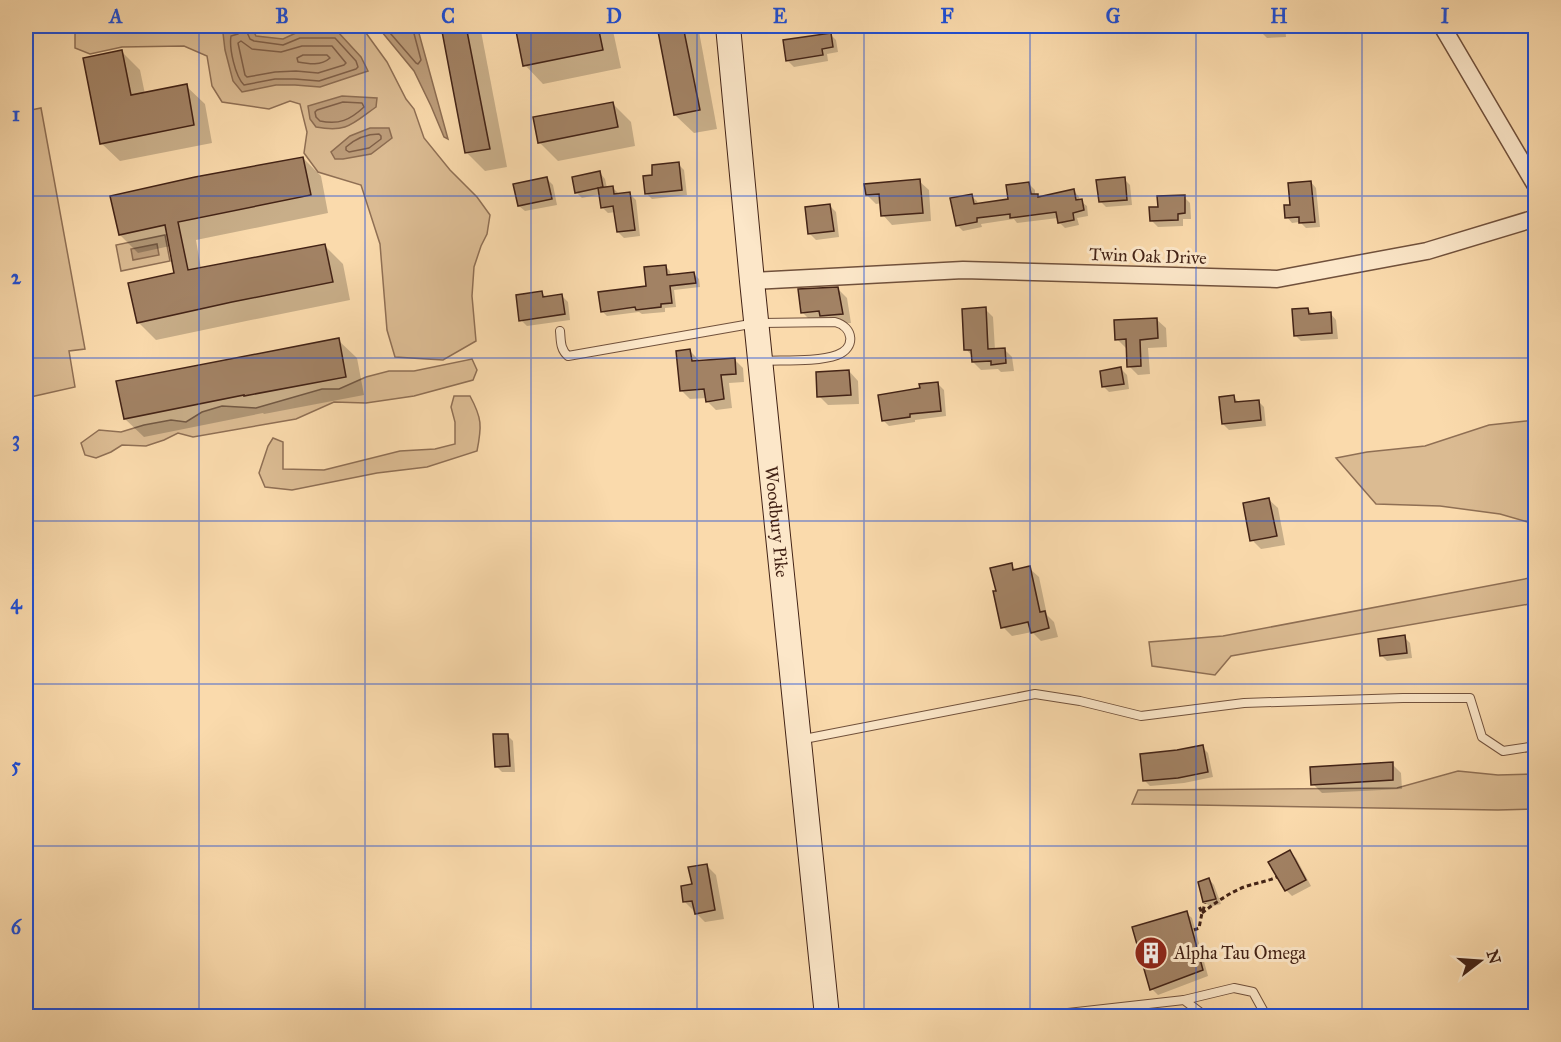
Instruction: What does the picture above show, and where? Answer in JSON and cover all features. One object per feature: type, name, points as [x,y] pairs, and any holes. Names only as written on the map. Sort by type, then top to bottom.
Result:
[{"type":"street","name":"Woodbury Pike","points":[[728,26],[827,1017]]},
{"type":"street","points":[[1442,26],[1536,186]]},
{"type":"street","name":"Twin Oak Drive","points":[[752,281],[963,270],[1277,279],[1426,251],[1536,218]]},
{"type":"lane","points":[[560,331],[561,346],[568,356],[756,323],[835,322],[842,324],[848,331],[850,344],[846,350],[837,355],[821,359],[760,362]]},
{"type":"lane","points":[[799,740],[1035,694],[1080,701],[1142,716],[1244,704],[1470,698],[1482,737],[1503,751],[1536,746]]},
{"type":"lane","points":[[1041,1017],[1184,1000],[1234,988],[1253,992],[1264,1012],[1263,1017]]},
{"type":"lane","points":[[1184,1000],[1205,1017]]},
{"type":"lane","points":[[1116,1008],[1123,1017]]},
{"type":"path","points":[[1202,913],[1213,904],[1245,887],[1277,877]]},
{"type":"path","points":[[1194,930],[1199,928],[1205,903]]},
{"type":"path","points":[[1199,906],[1202,913]]},
{"type":"shaded area","points":[[75,26],[361,26],[387,62],[406,99],[414,109],[424,138],[450,170],[477,197],[490,215],[487,234],[474,267],[472,296],[476,341],[443,360],[395,357],[387,330],[380,244],[361,185],[318,172],[304,153],[307,132],[300,104],[290,101],[269,109],[222,102],[212,86],[207,56],[184,46],[122,47],[90,54],[75,48]]},
{"type":"shaded area","points":[[41,108],[85,349],[69,351],[75,387],[26,398],[26,111]]},
{"type":"shaded area","points":[[165,235],[170,261],[121,271],[116,245]]},
{"type":"shaded area","points":[[472,359],[477,370],[473,380],[414,396],[366,403],[334,402],[296,419],[193,437],[178,433],[146,446],[122,445],[96,458],[85,455],[81,443],[99,430],[121,432],[171,420],[186,422],[202,412],[222,406],[256,408],[322,389],[339,389],[366,377],[389,371],[414,371]]},
{"type":"shaded area","points":[[454,396],[470,396],[477,410],[480,435],[477,451],[427,467],[377,473],[292,490],[265,487],[259,473],[273,438],[283,442],[283,469],[324,470],[400,451],[435,449],[455,444],[455,422],[451,407]]},
{"type":"shaded area","points":[[1535,420],[1535,524],[1500,514],[1440,506],[1376,504],[1336,458],[1367,452],[1425,446],[1489,425]]},
{"type":"shaded area","points":[[1535,577],[1535,603],[1231,656],[1215,675],[1152,666],[1149,642],[1223,636]]},
{"type":"shaded area","points":[[1458,771],[1498,775],[1535,774],[1535,809],[1132,804],[1138,790],[1397,788]]},
{"type":"water","points":[[243,26],[251,26],[256,36],[283,39],[298,32],[338,32],[361,57],[368,71],[320,87],[276,85],[242,92],[233,81],[223,33]]},
{"type":"water","points":[[377,26],[417,26],[448,139],[444,137],[414,71]]},
{"type":"water","points":[[342,96],[377,98],[376,107],[349,126],[335,129],[316,127],[310,119],[308,106]]},
{"type":"water","points":[[370,128],[389,128],[392,138],[371,154],[335,159],[331,152],[350,136]]},
{"type":"water","points":[[157,244],[159,255],[133,260],[131,249]]},
{"type":"building","points":[[441,26],[466,26],[490,149],[465,153]]},
{"type":"building","points":[[515,26],[573,26],[573,29],[598,26],[603,50],[523,66]]},
{"type":"building","points":[[657,26],[683,26],[700,110],[674,115]]},
{"type":"building","points":[[831,33],[833,47],[822,49],[823,55],[786,61],[783,40]]},
{"type":"building","points":[[122,50],[131,95],[187,84],[194,125],[100,144],[83,58]]},
{"type":"building","points":[[613,102],[618,127],[538,143],[533,117]]},
{"type":"building","points":[[303,157],[311,195],[178,222],[188,270],[325,244],[333,282],[137,323],[128,283],[174,273],[165,225],[119,235],[110,196]]},
{"type":"building","points":[[679,162],[682,190],[645,194],[643,176],[652,175],[652,165]]},
{"type":"building","points":[[600,171],[603,187],[575,193],[572,177]]},
{"type":"building","points":[[547,177],[552,199],[518,206],[513,184]]},
{"type":"building","points":[[1125,177],[1127,200],[1099,202],[1096,180]]},
{"type":"building","points":[[920,179],[923,213],[881,216],[879,194],[866,195],[864,184]]},
{"type":"building","points":[[1311,181],[1315,222],[1299,223],[1299,217],[1285,218],[1284,205],[1290,205],[1288,183]]},
{"type":"building","points":[[1029,182],[1031,194],[1038,194],[1038,197],[1074,189],[1076,200],[1082,199],[1084,210],[1073,213],[1074,220],[1058,223],[1056,212],[1010,218],[1010,214],[977,218],[977,222],[956,226],[950,198],[972,194],[974,204],[1008,199],[1006,185]]},
{"type":"building","points":[[613,186],[614,194],[630,192],[635,230],[617,232],[613,206],[601,208],[598,188]]},
{"type":"building","points":[[1185,195],[1185,213],[1178,214],[1178,220],[1150,221],[1149,207],[1158,207],[1157,196]]},
{"type":"building","points":[[830,204],[834,231],[808,234],[805,207]]},
{"type":"building","points":[[666,265],[667,275],[694,272],[696,283],[670,286],[672,303],[661,304],[661,307],[636,310],[635,307],[601,312],[598,292],[646,286],[644,267]]},
{"type":"building","points":[[838,287],[843,314],[820,316],[819,311],[801,313],[798,289]]},
{"type":"building","points":[[542,291],[543,297],[562,294],[565,314],[519,321],[516,295]]},
{"type":"building","points":[[986,307],[988,349],[1005,348],[1006,363],[991,365],[991,361],[972,362],[971,350],[964,350],[962,309]]},
{"type":"building","points":[[1308,308],[1309,314],[1331,312],[1332,333],[1294,336],[1292,309]]},
{"type":"building","points":[[1157,318],[1158,338],[1140,340],[1141,366],[1127,367],[1126,339],[1115,340],[1114,320]]},
{"type":"building","points":[[339,338],[346,377],[124,419],[116,381]]},
{"type":"building","points":[[690,349],[692,361],[735,358],[736,374],[721,375],[724,399],[706,402],[704,389],[680,391],[676,351]]},
{"type":"building","points":[[1121,367],[1124,384],[1102,387],[1100,371]]},
{"type":"building","points":[[849,370],[851,395],[817,397],[816,372]]},
{"type":"building","points":[[938,382],[941,411],[910,414],[910,417],[882,421],[878,395],[920,388],[919,384]]},
{"type":"building","points":[[1234,395],[1235,402],[1259,400],[1261,420],[1222,424],[1219,397]]},
{"type":"building","points":[[1269,498],[1277,536],[1250,541],[1243,503]]},
{"type":"building","points":[[1012,563],[1013,570],[1030,566],[1040,612],[1045,611],[1049,628],[1031,633],[1028,622],[1001,628],[990,568]]},
{"type":"building","points":[[1405,635],[1407,653],[1380,656],[1378,639]]},
{"type":"building","points":[[493,734],[508,734],[510,766],[495,767]]},
{"type":"building","points":[[1203,745],[1208,772],[1178,778],[1143,781],[1140,754]]},
{"type":"building","points":[[1393,762],[1393,780],[1311,785],[1310,767]]},
{"type":"building","points":[[1290,850],[1306,880],[1285,891],[1268,862]]},
{"type":"building","points":[[707,864],[715,910],[695,914],[692,901],[683,902],[681,886],[692,884],[688,867]]},
{"type":"building","points":[[1209,878],[1216,899],[1203,902],[1198,882]]},
{"type":"building","name":"Alpha Tau Omega","points":[[1187,911],[1203,970],[1150,990],[1132,927]]},
{"type":"place","name":"Alpha Tau Omega","points":[[1151,953]]}]
